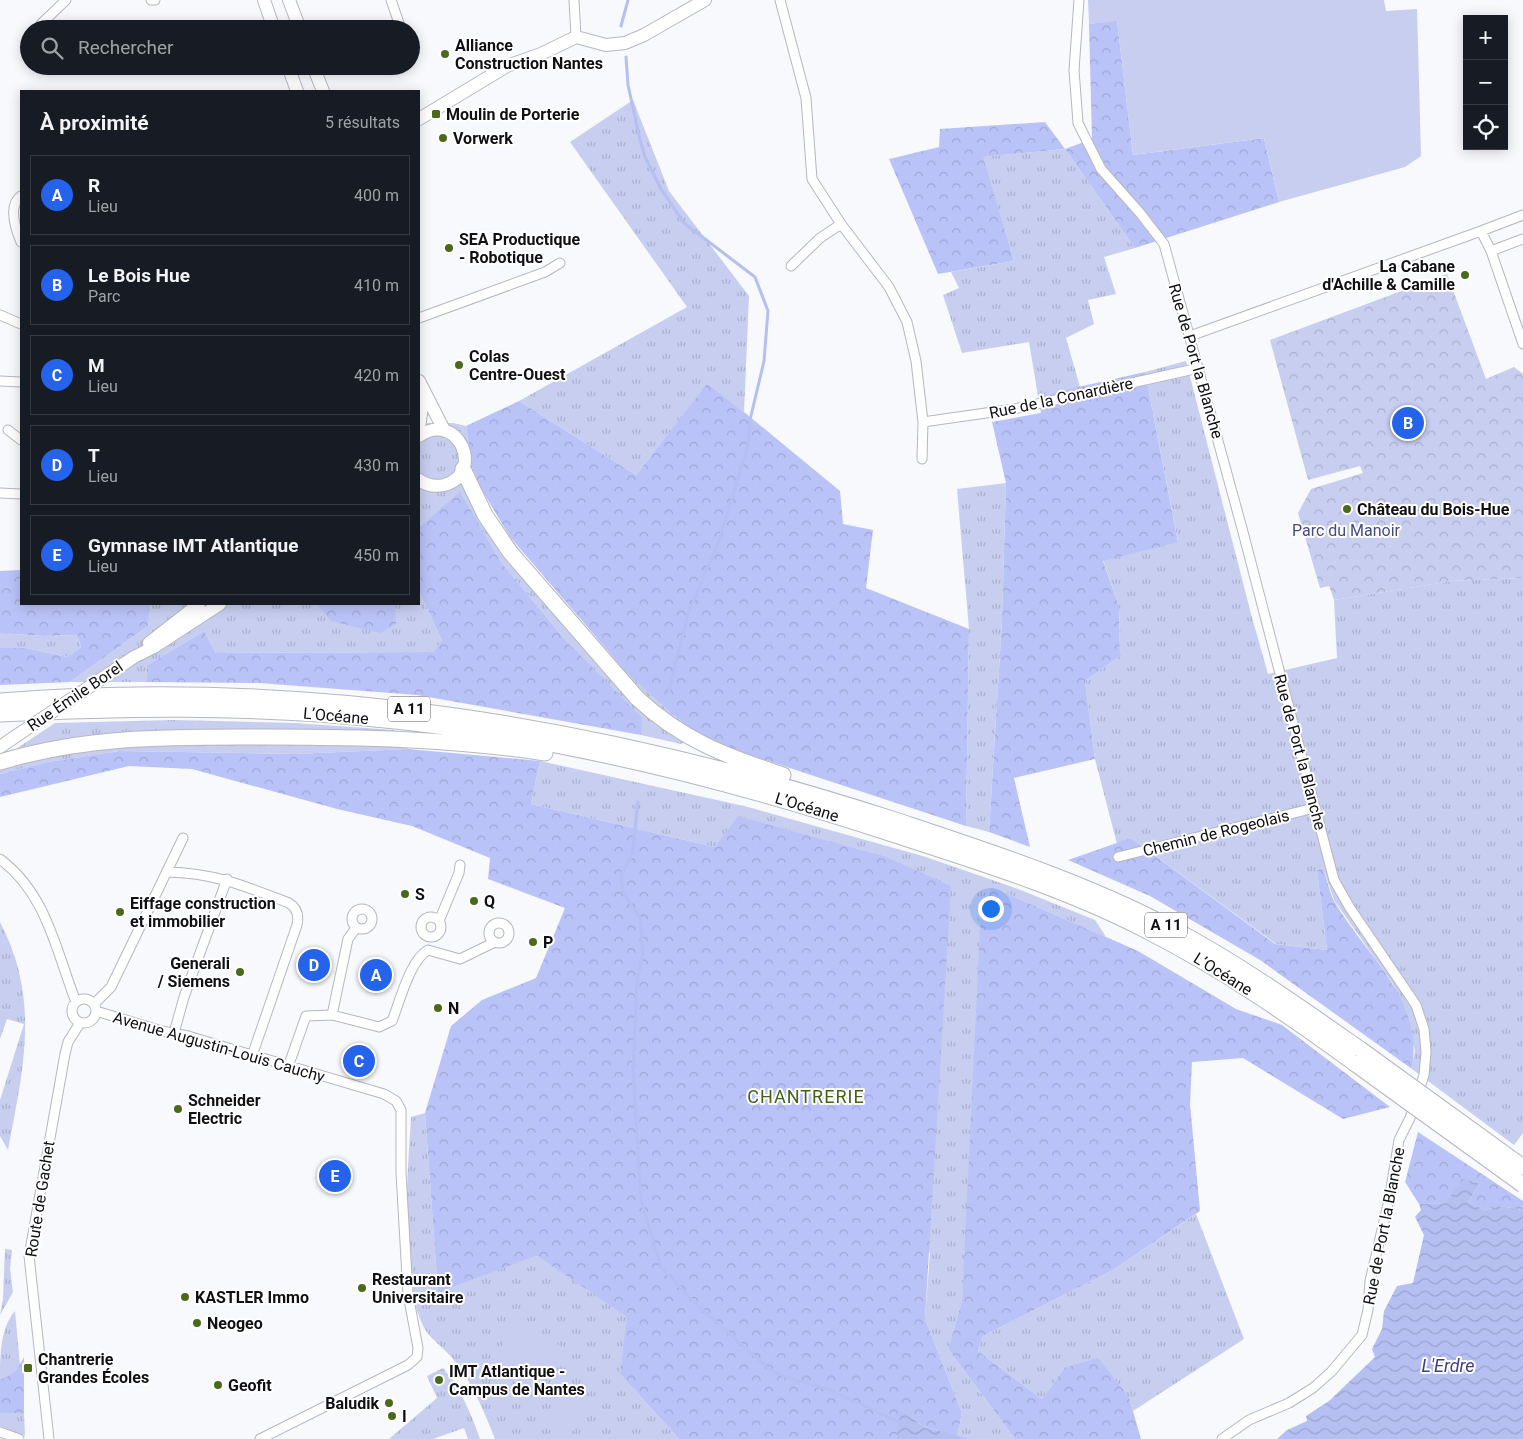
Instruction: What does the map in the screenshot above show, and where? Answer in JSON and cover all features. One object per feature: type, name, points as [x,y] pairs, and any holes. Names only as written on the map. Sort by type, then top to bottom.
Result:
[{"type":"highway","points":[[462,469],[485,515],[510,552],[622,682],[649,709],[674,729],[695,742],[739,761],[792,778],[810,793]]},
{"type":"highway","name":"L’Océane","points":[[0,701],[124,695],[205,695],[316,700],[424,711],[523,725],[621,744],[719,767],[810,793],[1019,862],[1128,906],[1222,957],[1357,1056],[1523,1185]]},
{"type":"highway","name":"L’Océane","points":[[0,714],[141,708],[275,711],[406,722],[489,733],[576,748],[669,768],[785,800],[983,864],[1074,897],[1132,923],[1193,955],[1357,1056],[1523,1167]]},
{"type":"highway","points":[[0,762],[83,742],[130,738],[365,737],[446,740],[554,754],[576,748]]},
{"type":"street","points":[[45,20],[66,0]]},
{"type":"street","points":[[264,0],[271,20]]},
{"type":"street","points":[[289,0],[297,20]]},
{"type":"street","points":[[391,0],[398,20]]},
{"type":"street","points":[[574,0],[576,37]]},
{"type":"street","points":[[420,118],[507,66],[541,54],[576,37],[606,45],[625,42],[644,35],[705,0]]},
{"type":"street","points":[[780,0],[806,98],[812,179],[841,224],[889,287],[906,322],[916,361],[922,422],[922,459]]},
{"type":"street","name":"Rue de Port la Blanche","points":[[1080,0],[1074,70],[1078,123],[1101,169],[1140,213],[1164,244],[1199,368],[1334,880],[1350,908],[1416,1005],[1424,1029],[1426,1052],[1424,1075],[1410,1118],[1399,1140],[1389,1200],[1370,1281],[1368,1310],[1362,1335],[1331,1372],[1313,1388],[1289,1403],[1249,1420],[1222,1439]]},
{"type":"street","points":[[291,75],[297,90]]},
{"type":"street","points":[[316,75],[322,90]]},
{"type":"street","points":[[20,198],[14,208],[14,223],[20,239]]},
{"type":"street","points":[[1190,336],[1523,215]]},
{"type":"street","points":[[791,266],[820,238],[841,224]]},
{"type":"street","points":[[1481,231],[1491,252],[1523,344]]},
{"type":"street","points":[[1491,252],[1523,239]]},
{"type":"street","points":[[420,318],[545,272],[560,263]]},
{"type":"street","points":[[0,315],[20,324]]},
{"type":"street","name":"Rue de la Conardière","points":[[922,422],[1014,409],[1199,368]]},
{"type":"street","points":[[0,381],[20,382]]},
{"type":"street","points":[[420,384],[444,430]]},
{"type":"street","points":[[420,390],[422,406],[420,421]]},
{"type":"street","points":[[8,430],[20,439]]},
{"type":"street","points":[[420,436],[432,430],[444,430],[455,436],[462,445],[465,457],[462,469],[456,479],[448,484],[422,483]]},
{"type":"street","points":[[0,493],[20,494]]},
{"type":"street","name":"Rue Émile Borel","points":[[134,657],[164,630],[198,605]]},
{"type":"street","name":"Rue Émile Borel","points":[[0,746],[134,657],[154,647],[218,605]]},
{"type":"street","name":"Chemin de Rogeolais","points":[[1118,858],[1314,808]]},
{"type":"street","points":[[0,859],[20,878],[45,915],[57,942],[76,1002],[72,1012],[74,1019],[80,1023],[92,1021],[95,1007],[110,987],[183,838]]},
{"type":"street","points":[[439,921],[459,873],[460,865]]},
{"type":"street","points":[[167,872],[195,873],[227,879],[289,903],[296,909],[298,918],[281,975],[273,988],[252,1056]]},
{"type":"street","points":[[174,1033],[184,997],[227,879]]},
{"type":"street","points":[[288,1067],[306,1016],[332,1015],[379,1027],[386,1026],[392,1021],[415,962],[428,950],[428,937],[421,930],[422,921],[431,916],[439,921],[441,926],[440,932],[435,936],[428,937]]},
{"type":"street","points":[[332,1015],[348,939],[356,928]]},
{"type":"street","points":[[428,950],[460,958],[495,942]]},
{"type":"street","points":[[76,1002],[86,999],[95,1007]]},
{"type":"street","name":"Avenue Augustin-Louis Cauchy","points":[[95,1007],[174,1033],[376,1092],[390,1097],[401,1110],[404,1236],[408,1294],[418,1353],[411,1363],[260,1439]]},
{"type":"street","name":"Route de Gachet","points":[[49,1439],[29,1256],[65,1054],[68,1042],[80,1023]]},
{"type":"street","points":[[0,1432],[19,1439]]},
{"type":"green space","points":[[1088,0],[1384,0],[1386,11],[1417,9],[1421,156],[1405,167],[1279,202],[1264,138],[1133,155],[1117,21],[1089,24]]},
{"type":"green space","points":[[1117,20],[1133,155],[1264,138],[1279,202],[1135,248],[1065,149],[1092,139],[1089,24]]},
{"type":"green space","points":[[633,100],[669,191],[749,296],[744,412],[707,385],[636,475],[519,401],[687,307],[570,142]]},
{"type":"green space","points":[[1045,122],[1065,149],[983,157],[1014,261],[938,274],[889,159],[939,147],[940,129]]},
{"type":"green space","points":[[1065,149],[1135,248],[1104,257],[1116,294],[1088,300],[1094,324],[1066,338],[1080,387],[1038,396],[1029,342],[962,353],[943,295],[959,288],[951,272],[1014,261],[982,157]]},
{"type":"green space","name":"Parc du Manoir","points":[[1447,274],[1486,379],[1514,367],[1523,374],[1523,578],[1452,581],[1334,600],[1329,586],[1320,588],[1298,513],[1311,489],[1363,473],[1360,466],[1308,480],[1270,340]]},
{"type":"green space","points":[[1186,361],[1268,674],[1337,658],[1334,600],[1452,581],[1523,578],[1523,1133],[1514,1145],[1412,1069],[1415,1050],[1393,984],[1334,900],[1323,868],[1317,870],[1327,950],[1276,944],[1131,838],[1117,844],[1095,759],[1085,681],[1120,656],[1119,606],[1103,560],[1178,541],[1145,372]]},
{"type":"green space","points":[[1145,372],[1178,542],[1103,561],[1119,606],[1120,656],[1085,681],[1095,759],[1014,778],[1030,847],[989,832],[1002,620],[1006,483],[992,422],[1041,413],[1038,396]]},
{"type":"green space","points":[[707,384],[840,491],[843,524],[873,530],[866,588],[969,629],[966,826],[738,751],[695,732],[627,673],[510,537],[480,487],[472,465],[466,426],[519,401],[636,475]]},
{"type":"green space","points":[[428,423],[453,423],[466,426],[479,485],[494,515],[514,543],[623,667],[657,701],[695,732],[681,744],[641,735],[640,730],[501,562],[460,493],[420,526],[420,427]]},
{"type":"green space","points":[[1006,483],[1002,620],[989,832],[966,826],[969,629],[957,489]]},
{"type":"green space","points":[[460,492],[501,562],[568,643],[642,718],[641,735],[417,695],[259,683],[146,682],[147,665],[204,631],[216,653],[433,652],[442,641],[420,593],[420,526]]},
{"type":"green space","points":[[20,570],[20,605],[151,605],[148,626],[70,682],[0,685],[0,648],[26,648],[68,657],[81,647],[77,635],[43,636],[0,633],[0,571]]},
{"type":"green space","points":[[420,593],[442,641],[433,652],[216,653],[204,631],[147,665],[146,682],[70,682],[148,626],[151,605],[420,605]]},
{"type":"green space","points":[[318,605],[395,605],[396,624],[380,633],[331,621]]},
{"type":"green space","points":[[0,633],[43,636],[77,635],[81,647],[68,657],[26,648],[0,648]]},
{"type":"green space","points":[[174,720],[295,723],[394,730],[408,749],[294,754],[119,751],[48,762],[0,774],[0,765],[19,747],[55,723]]},
{"type":"green space","points":[[408,749],[540,761],[531,804],[715,847],[738,816],[886,857],[951,886],[925,1319],[962,1413],[957,1436],[924,1427],[902,1410],[896,1439],[679,1439],[620,1374],[627,1317],[537,1256],[438,1292],[425,1113],[451,1026],[482,1000],[536,978],[565,908],[488,879],[490,858],[412,826],[337,809],[192,769],[129,766],[0,797],[0,774],[48,762],[119,751],[294,754]]},
{"type":"green space","points":[[540,761],[744,806],[926,857],[1018,889],[1095,920],[1106,937],[992,887],[962,1301],[948,1349],[1015,1439],[970,1439],[957,1436],[962,1413],[925,1319],[930,1253],[715,847],[531,804]]},
{"type":"green space","points":[[1131,838],[1275,944],[1327,950],[1317,870],[1323,868],[1334,901],[1390,979],[1401,1000],[1409,1021],[1413,1044],[1412,1069],[1260,960],[1150,896],[1068,860]]},
{"type":"green space","points":[[992,887],[1138,951],[1236,1009],[1282,1025],[1390,1107],[1343,1119],[1243,1058],[1192,1062],[1190,1104],[1200,1211],[1113,1270],[983,1336],[978,1351],[1042,1399],[1064,1368],[1098,1358],[1129,1397],[1141,1439],[1015,1439],[948,1349],[962,1301],[981,908]]},
{"type":"green space","points":[[0,922],[13,951],[21,979],[25,1007],[23,1063],[8,1150],[0,1136],[0,1100],[24,1024],[7,1019],[0,1039]]},
{"type":"green space","points":[[425,1113],[438,1291],[537,1256],[628,1317],[620,1374],[679,1439],[495,1439],[482,1407],[466,1377],[450,1355],[426,1331],[417,1310],[411,1285],[408,1257],[407,1197],[411,1117]]},
{"type":"green space","points":[[1418,1132],[1523,1201],[1523,1210],[1500,1206],[1485,1210],[1468,1202],[1480,1184],[1446,1203],[1419,1204],[1405,1182]]},
{"type":"green space","points":[[1196,1214],[1244,1339],[1133,1411],[1129,1397],[1064,1368],[1042,1399],[978,1351],[983,1336],[1113,1270]]},
{"type":"green space","points":[[5,1249],[12,1250],[10,1269],[13,1292],[0,1315],[3,1299]]},
{"type":"green space","points":[[15,1311],[20,1365],[10,1377],[0,1379],[4,1334],[6,1326]]},
{"type":"green space","points":[[520,1318],[566,1350],[534,1396],[489,1365]]},
{"type":"green space","points":[[24,1357],[24,1413],[0,1413],[0,1379],[15,1371]]},
{"type":"green space","points":[[443,1368],[465,1402],[480,1439],[468,1439],[464,1428],[433,1439],[389,1439],[437,1398],[427,1376]]},
{"type":"green space","points":[[569,1390],[591,1404],[567,1439],[546,1425]]},
{"type":"green space","points":[[0,1413],[24,1413],[25,1436],[0,1426]]},
{"type":"water","name":"L'Erdre","points":[[1462,1179],[1480,1184],[1468,1202],[1485,1210],[1500,1206],[1523,1210],[1523,1439],[1277,1439],[1287,1430],[1307,1421],[1306,1416],[1329,1401],[1375,1357],[1372,1349],[1382,1329],[1384,1311],[1397,1286],[1413,1283],[1424,1235],[1415,1217],[1421,1210],[1419,1204],[1446,1203]]},
{"type":"water","points":[[901,1409],[924,1427],[970,1439],[896,1439]]},
{"type":"waterway","points":[[621,26],[628,0]]},
{"type":"waterway","points":[[626,57],[628,85],[640,140],[645,157],[661,189],[684,223],[755,277],[768,311],[764,361],[750,420],[748,445],[720,538],[688,614],[668,694]]},
{"type":"waterway","points":[[638,802],[632,855],[621,875],[623,892],[640,918],[643,952],[637,981],[633,1072],[641,1200],[661,1267],[696,1304],[769,1369],[787,1378],[828,1389],[901,1423]]},
{"type":"place","name":"Alliance Construction Nantes","points":[[445,54]]},
{"type":"place","name":"Moulin de Porterie","points":[[436,114]]},
{"type":"place","name":"Vorwerk","points":[[443,138]]},
{"type":"place","name":"SEA Productique - Robotique","points":[[449,248]]},
{"type":"place","name":"La Cabane d'Achille & Camille","points":[[1465,275]]},
{"type":"place","name":"Colas Centre-Ouest","points":[[459,365]]},
{"type":"place","name":"Le Bois Hue","points":[[1408,423]]},
{"type":"place","name":"Château du Bois-Hue","points":[[1347,509]]},
{"type":"place","name":"S","points":[[405,894]]},
{"type":"place","name":"Q","points":[[474,901]]},
{"type":"place","name":"Eiffage construction et immobilier","points":[[120,912]]},
{"type":"place","name":"P","points":[[533,942]]},
{"type":"place","name":"T","points":[[314,965]]},
{"type":"place","name":"Generali / Siemens","points":[[240,972]]},
{"type":"place","name":"R","points":[[376,975]]},
{"type":"place","name":"N","points":[[438,1008]]},
{"type":"place","name":"M","points":[[359,1061]]},
{"type":"place","name":"Schneider Electric","points":[[178,1109]]},
{"type":"place","name":"Gymnase IMT Atlantique","points":[[335,1176]]},
{"type":"place","name":"Restaurant Universitaire","points":[[362,1288]]},
{"type":"place","name":"KASTLER Immo","points":[[185,1297]]},
{"type":"place","name":"Neogeo","points":[[197,1323]]},
{"type":"place","name":"Chantrerie Grandes Écoles","points":[[28,1368]]},
{"type":"place","name":"IMT Atlantique - Campus de Nantes","points":[[439,1380]]},
{"type":"place","name":"Geofit","points":[[218,1385]]},
{"type":"place","name":"Baludik","points":[[389,1403]]},
{"type":"place","name":"I","points":[[392,1416]]},
{"type":"district","name":"CHANTRERIE","points":[[806,1096]]}]
